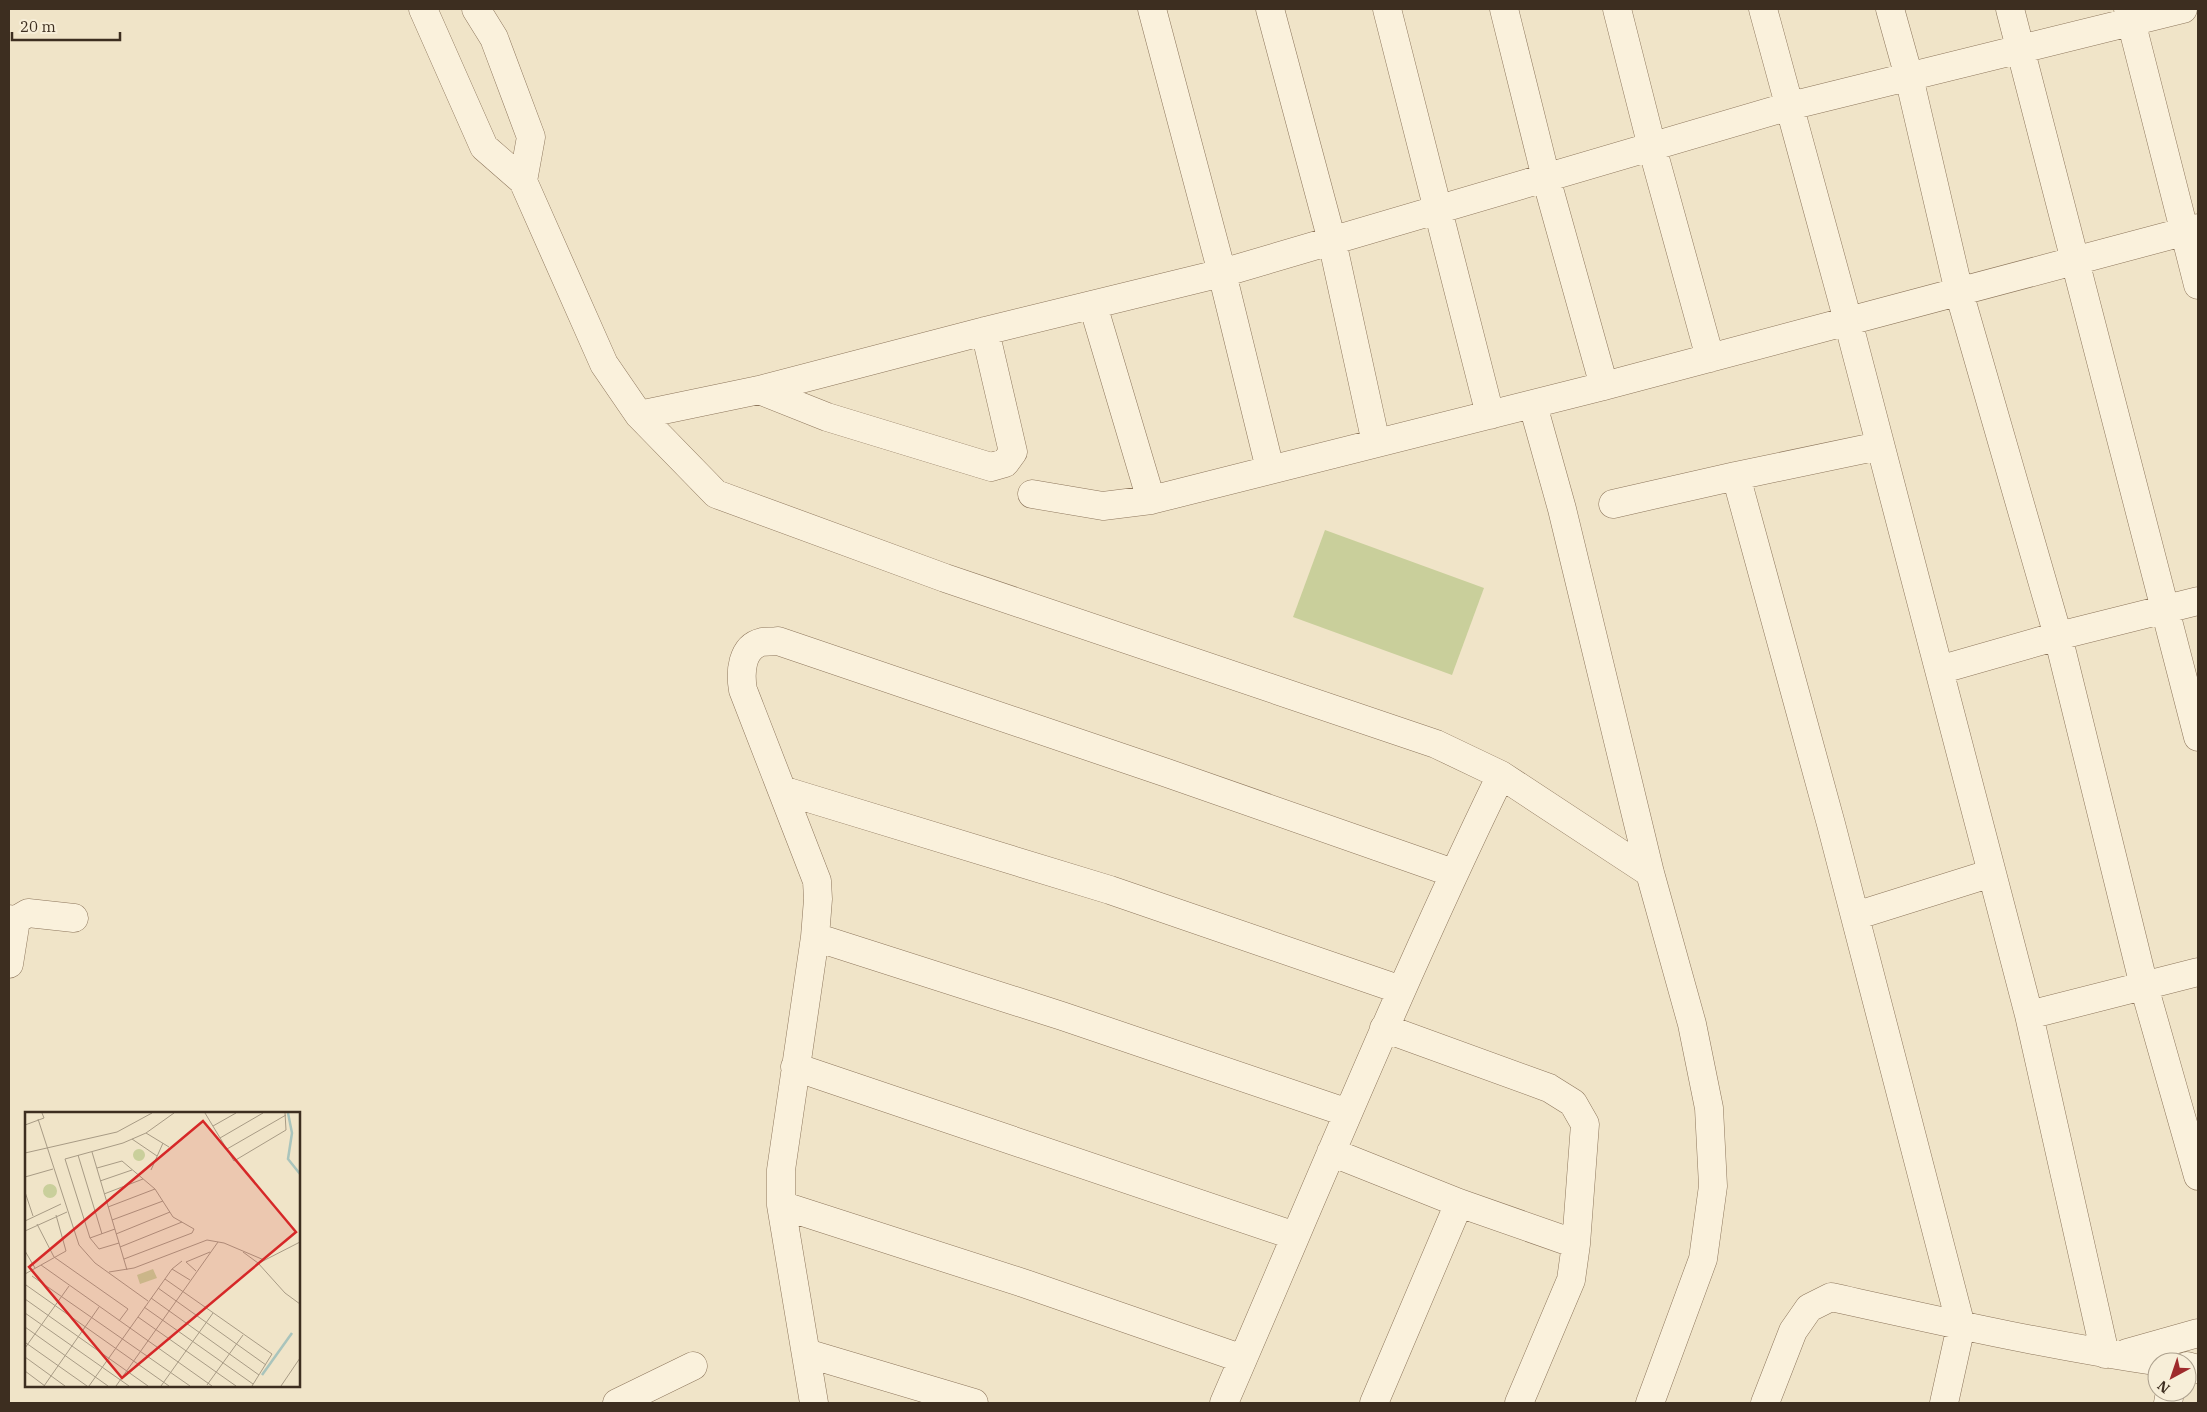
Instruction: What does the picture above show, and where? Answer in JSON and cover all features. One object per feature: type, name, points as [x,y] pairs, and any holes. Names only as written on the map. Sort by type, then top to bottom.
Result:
[{"type":"street","points":[[423,9],[484,147],[523,181],[604,364],[639,415],[716,494],[945,578],[1436,744],[1501,774],[1650,873]]},
{"type":"street","points":[[476,9],[494,38],[531,137],[523,181]]},
{"type":"street","points":[[1152,9],[1222,273],[1270,469]]},
{"type":"street","points":[[1270,9],[1332,241],[1376,443]]},
{"type":"street","points":[[1387,9],[1490,415]]},
{"type":"street","points":[[1504,9],[1546,178],[1604,386]]},
{"type":"street","points":[[1617,9],[1652,147],[1710,358]]},
{"type":"street","points":[[1763,9],[1848,321],[1879,446],[2030,1015],[2112,1354]]},
{"type":"street","points":[[1890,9],[1909,77],[1959,292],[2058,636],[2144,986],[2198,1176]]},
{"type":"street","points":[[2010,9],[2198,737]]},
{"type":"street","points":[[639,415],[759,390],[985,331],[1222,273],[1790,106],[2020,49],[2130,15],[2183,9]]},
{"type":"street","points":[[2130,15],[2192,230],[2198,285]]},
{"type":"street","points":[[1032,494],[1103,506],[1151,500],[1532,405],[2192,230]]},
{"type":"street","points":[[1093,305],[1151,500]]},
{"type":"street","points":[[759,390],[827,417],[982,464],[991,466],[1005,463],[1013,452],[985,331]]},
{"type":"street","points":[[1532,405],[1562,509],[1650,873],[1692,1024],[1709,1108],[1713,1186],[1703,1259],[1650,1403]]},
{"type":"street","points":[[1613,504],[1879,446]]},
{"type":"street","points":[[1736,476],[1855,916],[1960,1326],[1944,1403]]},
{"type":"street","points":[[1939,670],[2058,636],[2198,601]]},
{"type":"street","points":[[814,1403],[781,1205],[781,1170],[815,937],[818,899],[817,880],[743,690],[740,675],[742,663],[750,650],[760,642],[778,641],[1453,872]]},
{"type":"street","points":[[1224,1403],[1384,1028],[1453,872],[1501,774]]},
{"type":"street","points":[[782,790],[1110,890],[1401,990]]},
{"type":"street","points":[[1855,916],[1992,873]]},
{"type":"street","points":[[9,964],[12,919],[28,913],[74,918]]},
{"type":"street","points":[[815,937],[1052,1013],[1348,1113]]},
{"type":"street","points":[[2030,1015],[2198,972]]},
{"type":"street","points":[[1384,1028],[1549,1088],[1573,1103],[1585,1124],[1576,1244],[1571,1280],[1519,1403]]},
{"type":"street","points":[[795,1068],[1295,1236]]},
{"type":"street","points":[[1331,1152],[1459,1203],[1576,1244]]},
{"type":"street","points":[[1374,1403],[1459,1203]]},
{"type":"street","points":[[781,1205],[1023,1283],[1243,1359]]},
{"type":"street","points":[[1765,1403],[1793,1331],[1809,1308],[1831,1297],[1960,1326],[2147,1360]]},
{"type":"street","points":[[2112,1354],[2198,1333]]},
{"type":"street","points":[[806,1353],[974,1403]]},
{"type":"street","points":[[617,1403],[693,1366]]},
{"type":"green space","points":[[1325,530],[1484,588],[1452,675],[1293,617]]}]
